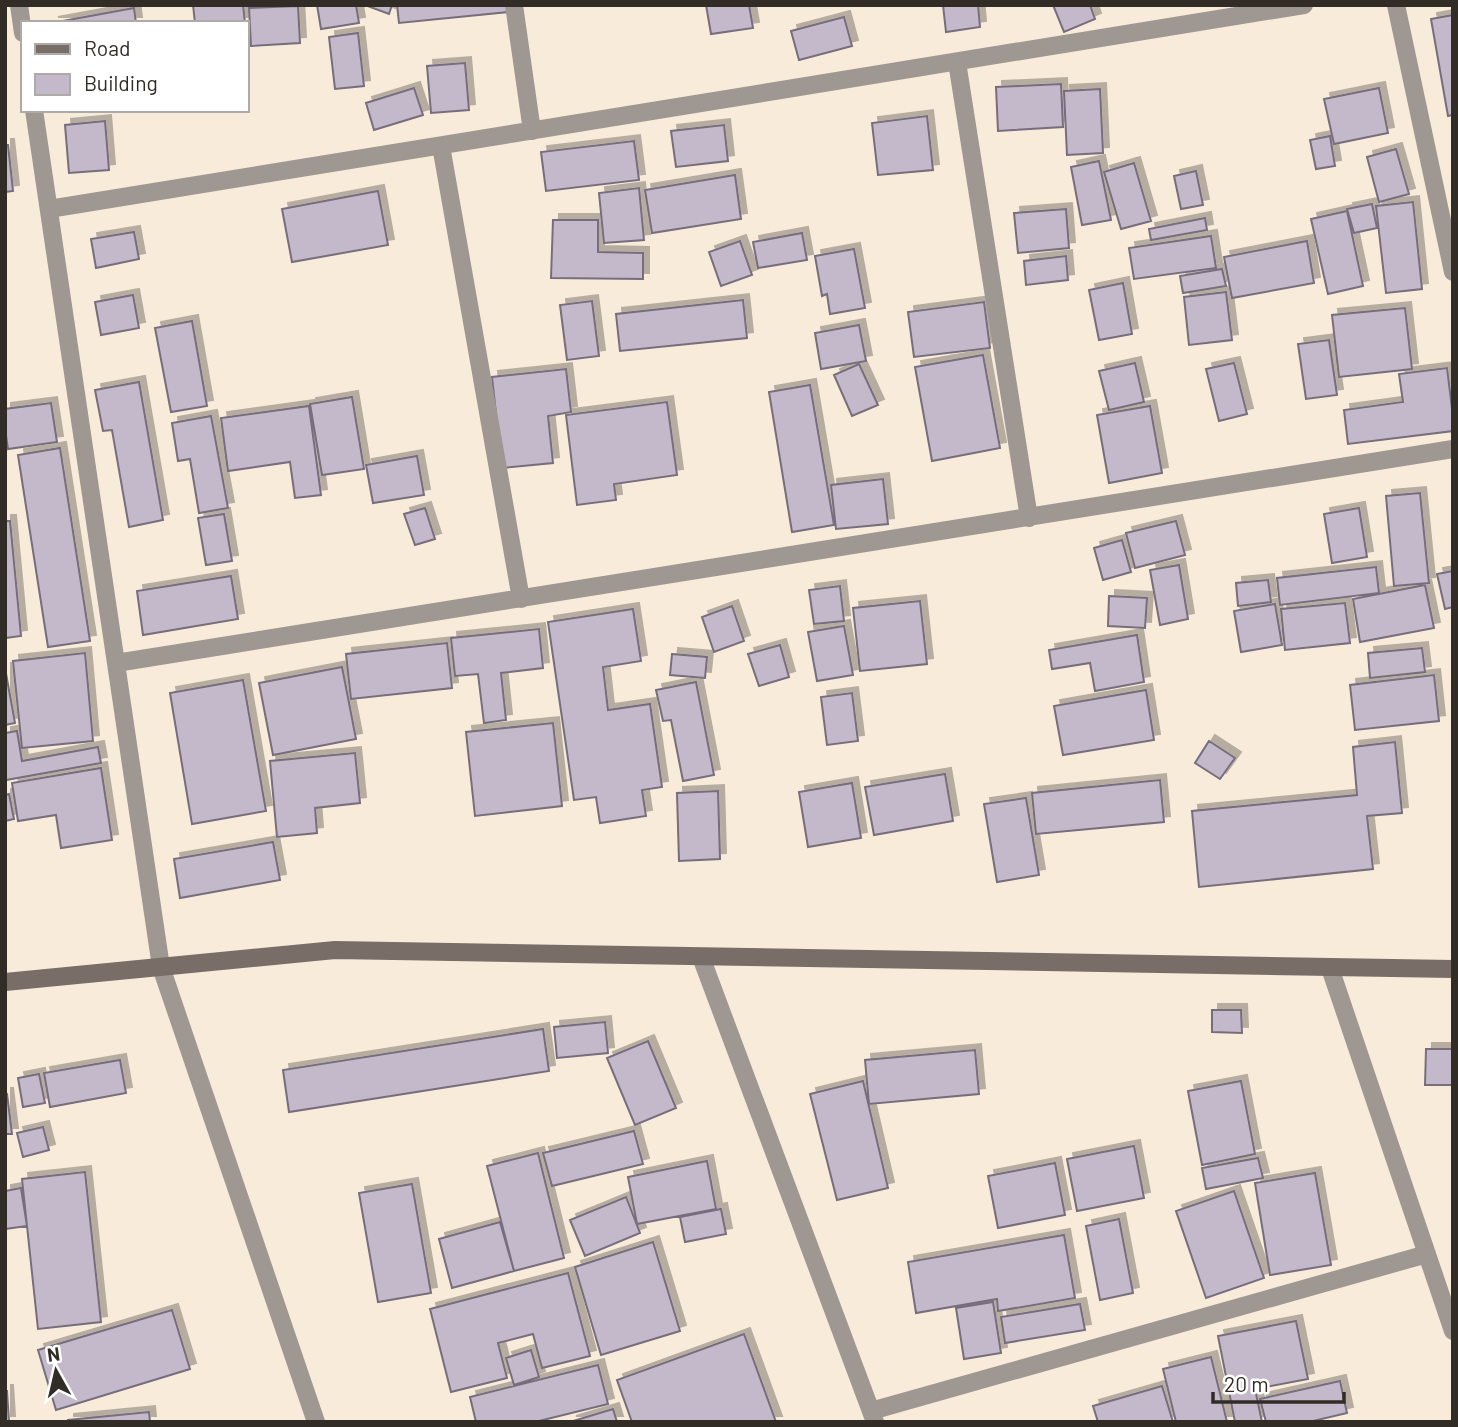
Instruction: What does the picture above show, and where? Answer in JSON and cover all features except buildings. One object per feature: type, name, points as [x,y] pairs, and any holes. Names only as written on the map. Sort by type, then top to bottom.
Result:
[{"type":"street","points":[[514,5],[532,131]]},
{"type":"street","points":[[49,209],[1304,5]]},
{"type":"street","points":[[1396,5],[1453,272]]},
{"type":"street","points":[[957,62],[1029,518]]},
{"type":"street","points":[[34,112],[161,967],[316,1422]]},
{"type":"street","points":[[441,146],[520,599]]},
{"type":"street","points":[[116,663],[1453,449]]},
{"type":"street","points":[[5,982],[335,950],[1453,969]]},
{"type":"street","points":[[701,957],[873,1416],[1427,1254]]},
{"type":"street","points":[[1330,968],[1453,1331]]}]
